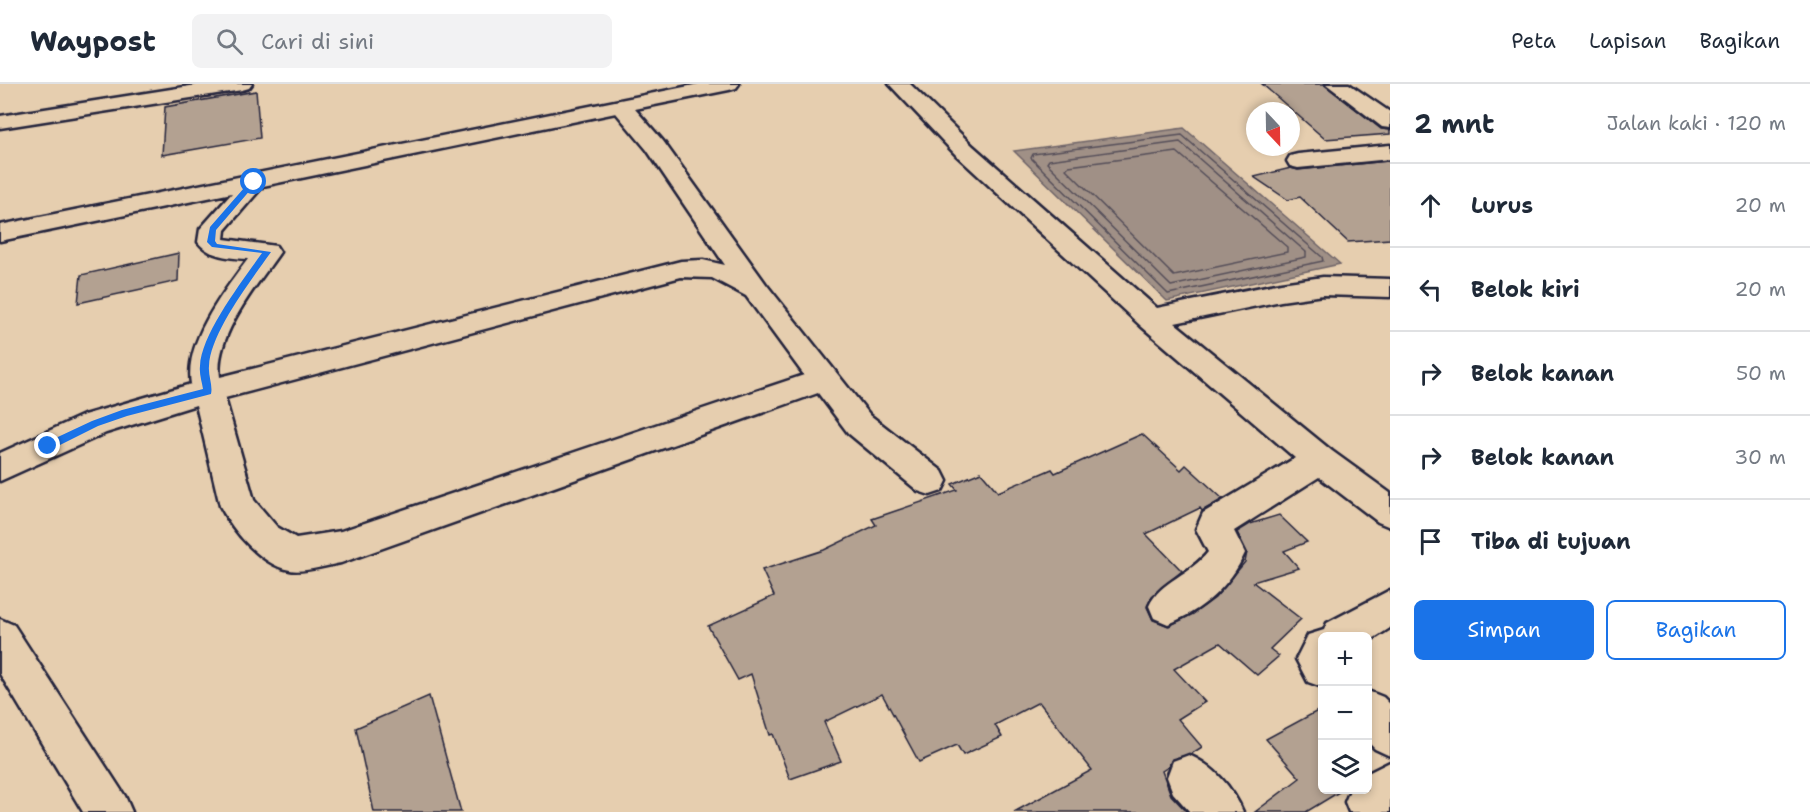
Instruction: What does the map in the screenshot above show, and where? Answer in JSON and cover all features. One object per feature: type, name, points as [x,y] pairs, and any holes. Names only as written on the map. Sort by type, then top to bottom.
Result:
[{"type":"street","points":[[0,122],[242,84]]},
{"type":"street","points":[[0,232],[729,84]]},
{"type":"street","points":[[899,84],[965,151],[1151,319],[1320,460],[1390,512]]},
{"type":"street","points":[[1336,84],[1390,122]]},
{"type":"street","points":[[622,107],[655,146],[756,290],[866,430],[930,481]]},
{"type":"street","points":[[1298,161],[1390,152]]},
{"type":"street","points":[[254,182],[213,229],[211,242],[215,246],[267,252],[238,293],[213,337],[204,366],[208,391],[238,506],[264,538],[292,555],[341,547],[825,379]]},
{"type":"street","points":[[0,468],[95,424],[156,404],[681,269],[696,267],[729,273],[756,290]]},
{"type":"street","points":[[1151,319],[1227,302],[1312,288],[1345,286],[1390,288]]},
{"type":"street","points":[[1168,606],[1224,563],[1227,553],[1214,529],[1215,524],[1320,460]]},
{"type":"street","points":[[1348,632],[1390,608]]},
{"type":"street","points":[[0,638],[109,812]]},
{"type":"street","points":[[1372,716],[1390,734]]},
{"type":"street","points":[[1189,777],[1220,812]]},
{"type":"water","points":[[1184,128],[1340,264],[1167,301],[1014,151]]},
{"type":"building","points":[[1262,84],[1324,84],[1381,129],[1390,130],[1390,134],[1325,139],[1300,117],[1300,102],[1283,102]]},
{"type":"building","points":[[256,91],[260,138],[162,155],[165,107]]},
{"type":"building","points":[[1388,161],[1390,163],[1390,239],[1348,242],[1300,197],[1288,200],[1254,177],[1291,168],[1298,170]]},
{"type":"building","points":[[179,253],[178,281],[78,303],[81,275]]},
{"type":"building","points":[[1142,434],[1181,470],[1186,465],[1223,499],[1202,511],[1200,508],[1146,534],[1182,571],[1152,596],[1147,607],[1153,620],[1169,626],[1193,614],[1215,598],[1245,562],[1247,552],[1237,532],[1250,524],[1279,515],[1307,542],[1284,551],[1299,568],[1253,582],[1301,619],[1270,649],[1279,656],[1257,675],[1220,643],[1174,669],[1205,702],[1178,719],[1202,747],[1191,754],[1172,759],[1168,767],[1162,771],[1171,795],[1187,812],[1014,812],[1092,770],[1039,702],[995,725],[1002,737],[963,755],[957,745],[919,762],[882,694],[824,722],[841,761],[790,779],[773,734],[770,735],[751,674],[738,680],[708,626],[774,596],[762,570],[824,550],[876,525],[872,519],[957,490],[952,484],[981,472],[998,492],[1052,469],[1055,473]]},
{"type":"building","points":[[429,696],[461,812],[374,812],[356,728]]},
{"type":"building","points":[[1318,711],[1318,794],[1336,794],[1306,812],[1255,812],[1300,778],[1266,739]]},
{"type":"route","points":[[48,446],[95,424],[126,413],[208,391],[204,366],[213,337],[238,293],[267,252],[215,246],[211,242],[211,235],[231,206],[254,182]]}]
